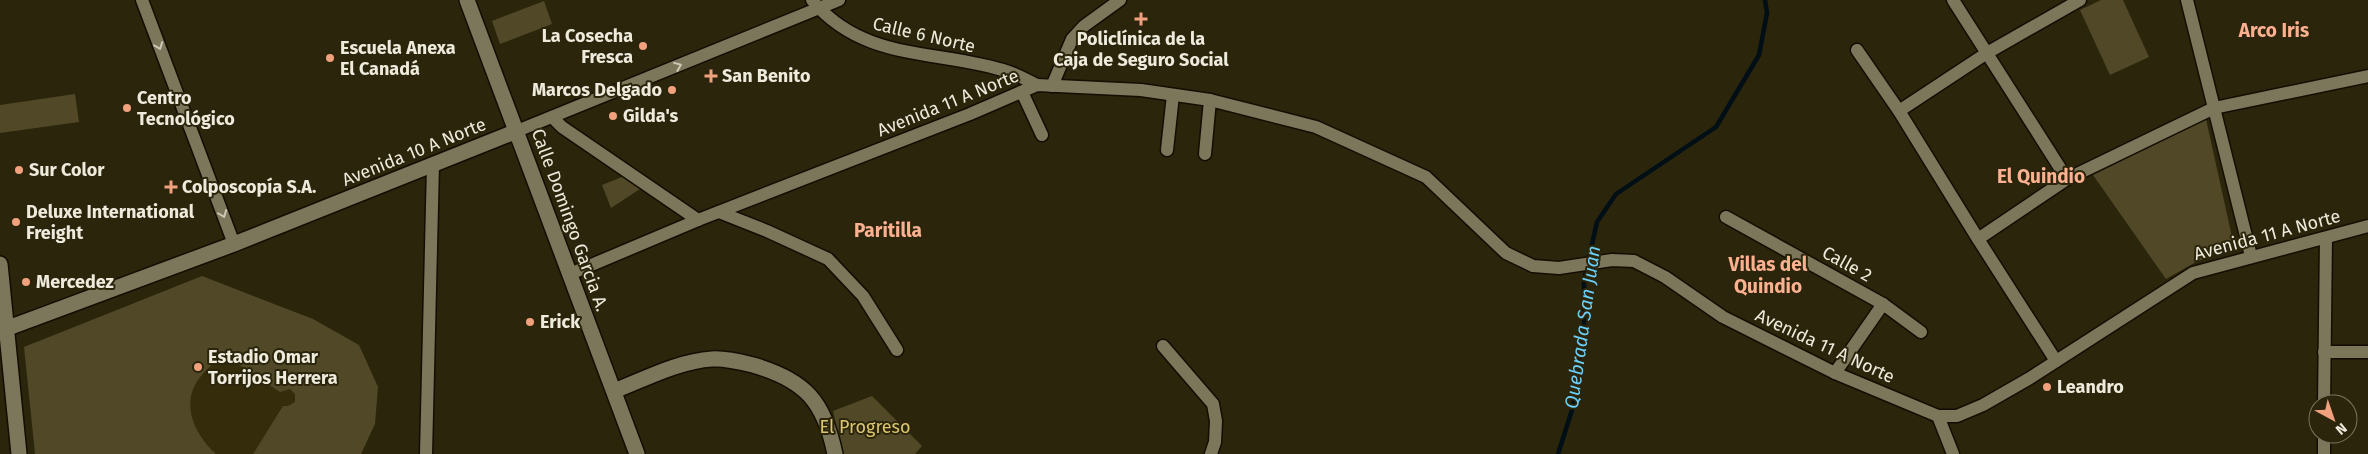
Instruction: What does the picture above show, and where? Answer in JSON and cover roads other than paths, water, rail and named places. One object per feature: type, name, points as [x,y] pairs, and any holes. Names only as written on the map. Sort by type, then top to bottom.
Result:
[{"type":"street","points":[[142,0],[234,244]]},
{"type":"street","name":"Calle Domingo Garcia A.","points":[[467,0],[637,454]]},
{"type":"street","name":"Avenida 10 A Norte","points":[[4,330],[234,244],[433,165],[552,117],[816,4],[839,0]]},
{"type":"street","points":[[1052,86],[1072,39],[1084,26],[1120,0]]},
{"type":"street","points":[[1953,0],[2067,179]]},
{"type":"street","points":[[1899,111],[1986,53],[2080,0]]},
{"type":"street","points":[[2186,0],[2251,256]]},
{"type":"street","name":"Calle 6 Norte","points":[[816,4],[844,30],[870,43],[1010,72],[1037,85]]},
{"type":"street","points":[[1857,50],[1899,111],[2056,361]]},
{"type":"street","points":[[1978,239],[2067,179],[2214,108],[2368,76]]},
{"type":"street","name":"Avenida 11 A Norte","points":[[570,274],[698,220],[1037,85],[1141,90],[1210,100],[1316,127],[1426,176],[1506,253],[1532,266],[1559,268],[1612,260],[1634,261],[1665,277],[1723,317],[1834,374],[1938,416],[1956,416],[1983,406],[2193,273],[2368,226]]},
{"type":"street","points":[[1022,92],[1042,136]]},
{"type":"street","points":[[1167,150],[1173,95]]},
{"type":"street","points":[[1205,154],[1210,100]]},
{"type":"street","points":[[552,117],[562,128],[698,220]]},
{"type":"street","points":[[426,454],[433,165]]},
{"type":"street","points":[[719,212],[767,231],[828,259],[863,296],[897,350]]},
{"type":"street","name":"Calle 2","points":[[1726,217],[1883,304],[1921,332]]},
{"type":"street","points":[[2324,394],[2326,238]]},
{"type":"street","points":[[0,264],[4,330],[19,454]]},
{"type":"street","points":[[1834,374],[1883,304]]},
{"type":"street","points":[[1163,346],[1213,404],[1216,421],[1215,442],[1211,454]]},
{"type":"street","points":[[2324,352],[2368,352]]},
{"type":"street","points":[[614,391],[671,369],[712,358],[760,367],[789,379],[807,391],[820,410],[831,437],[834,454]]},
{"type":"street","points":[[1938,416],[1953,454]]},
{"type":"waterway","name":"Quebrada San Juan","points":[[1558,454],[1573,407],[1584,328],[1584,280],[1597,222],[1616,194],[1716,127],[1759,55],[1767,13],[1765,0]]},
{"type":"place","name":"Policlínica de la Caja de Seguro Social","points":[[1141,19]]},
{"type":"place","name":"La Cosecha Fresca","points":[[643,46]]},
{"type":"place","name":"Escuela Anexa El Canadá","points":[[330,58]]},
{"type":"place","name":"San Benito","points":[[711,76]]},
{"type":"place","name":"Marcos Delgado","points":[[672,90]]},
{"type":"place","name":"Centro Tecnológico","points":[[127,108]]},
{"type":"place","name":"Gilda's","points":[[613,116]]},
{"type":"place","name":"Sur Color","points":[[19,170]]},
{"type":"place","name":"Colposcopía S.A.","points":[[171,187]]},
{"type":"place","name":"Deluxe International Freight","points":[[16,222]]},
{"type":"place","name":"Mercedez","points":[[26,282]]},
{"type":"place","name":"Erick","points":[[530,322]]},
{"type":"place","name":"Estadio Omar Torrijos Herrera","points":[[198,367]]},
{"type":"place","name":"Leandro","points":[[2047,387]]},
{"type":"district","name":"Arco Iris","points":[[2274,30]]},
{"type":"district","name":"El Quindio","points":[[2041,176]]},
{"type":"district","name":"Paritilla","points":[[888,230]]},
{"type":"district","name":"Villas del Quindio","points":[[1768,275]]},
{"type":"park label","name":"El Progreso","points":[[865,427]]}]
